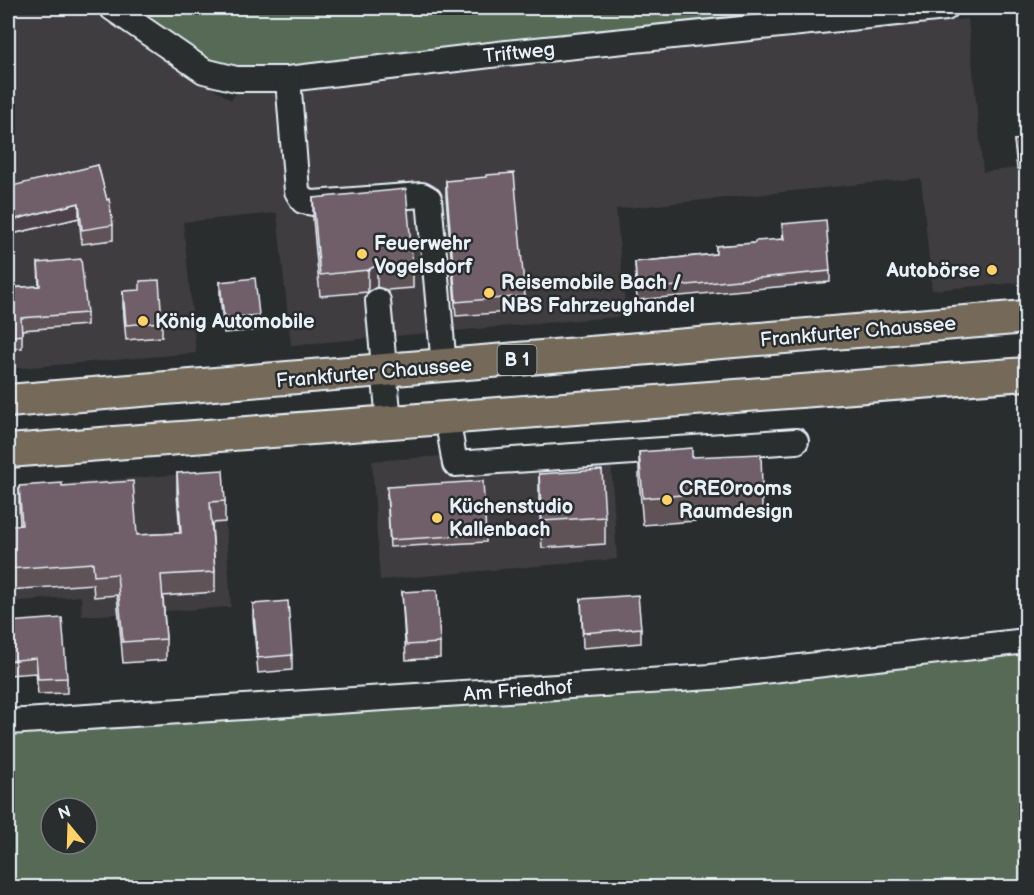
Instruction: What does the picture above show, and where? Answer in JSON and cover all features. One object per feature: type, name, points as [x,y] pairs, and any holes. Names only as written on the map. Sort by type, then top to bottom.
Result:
[{"type":"main road","name":"Frankfurter Chaussee","points":[[8,401],[1026,317]]},
{"type":"main road","points":[[8,451],[1026,374]]},
{"type":"lane","name":"Triftweg","points":[[112,8],[204,71],[236,80],[288,78],[495,54],[946,8]]},
{"type":"lane","points":[[288,78],[297,191],[303,201],[313,203],[422,195],[429,199],[444,366]]},
{"type":"lane","points":[[378,301],[389,422]]},
{"type":"lane","points":[[447,417],[455,464],[796,441]]},
{"type":"lane","name":"Am Friedhof","points":[[8,722],[711,677],[1026,641]]},
{"type":"shaded area","points":[[8,8],[92,8],[231,100],[236,93],[416,72],[968,19],[983,172],[1026,167],[1026,282],[932,290],[921,178],[616,209],[626,316],[291,345],[277,213],[183,222],[196,353],[8,369]]},
{"type":"shaded area","points":[[610,444],[617,559],[380,580],[372,461]]},
{"type":"shaded area","points":[[222,471],[231,607],[82,616],[81,596],[8,602],[8,488]]},
{"type":"green space","points":[[123,8],[896,8],[274,76],[206,65]]},
{"type":"green space","points":[[1026,652],[1026,887],[8,888],[8,729]]},
{"type":"building","points":[[1024,25],[1026,26],[1026,76],[1020,76]]},
{"type":"building","points":[[1026,139],[1026,160],[1017,161],[1014,140]]},
{"type":"building","points":[[98,165],[107,200],[109,199],[113,225],[82,230],[79,203],[8,221],[8,187]]},
{"type":"building","points":[[514,173],[525,296],[456,302],[446,181]]},
{"type":"building","name":"Feuerwehr Vogelsdorf","points":[[406,189],[413,267],[387,269],[377,265],[368,270],[320,275],[313,198]]},
{"type":"building","points":[[826,220],[830,271],[637,290],[635,262],[716,254],[716,246],[784,239],[782,224]]},
{"type":"building","points":[[81,259],[87,313],[21,318],[22,335],[8,337],[8,288],[40,286],[38,263]]},
{"type":"building","points":[[255,278],[259,315],[224,318],[220,282]]},
{"type":"building","points":[[159,280],[162,322],[126,325],[123,291],[140,290],[140,281]]},
{"type":"building","points":[[692,448],[692,457],[761,454],[762,487],[694,490],[695,494],[643,498],[639,452]]},
{"type":"building","points":[[223,470],[225,501],[210,502],[215,572],[161,575],[166,639],[123,642],[117,574],[94,576],[93,563],[8,569],[8,526],[22,525],[19,486],[62,483],[62,486],[133,481],[137,535],[181,533],[177,473]]},
{"type":"building","points":[[602,470],[605,517],[542,521],[539,474]]},
{"type":"building","name":"Küchenstudio Kallenbach","points":[[483,481],[486,534],[390,540],[387,487]]},
{"type":"building","points":[[437,590],[440,643],[406,645],[402,592]]},
{"type":"building","points":[[638,595],[641,628],[583,633],[581,599]]},
{"type":"building","points":[[288,601],[292,655],[258,658],[253,604]]},
{"type":"building","points":[[62,618],[67,678],[38,679],[36,658],[8,661],[8,622]]},
{"type":"place","name":"Feuerwehr Vogelsdorf","points":[[362,254]]},
{"type":"place","name":"Autobörse","points":[[992,270]]},
{"type":"place","name":"Reisemobile Bach / NBS Fahrzeughandel","points":[[489,293]]},
{"type":"place","name":"König Automobile","points":[[143,321]]},
{"type":"place","name":"CREOrooms Raumdesign","points":[[667,500]]},
{"type":"place","name":"Küchenstudio Kallenbach","points":[[437,518]]}]
